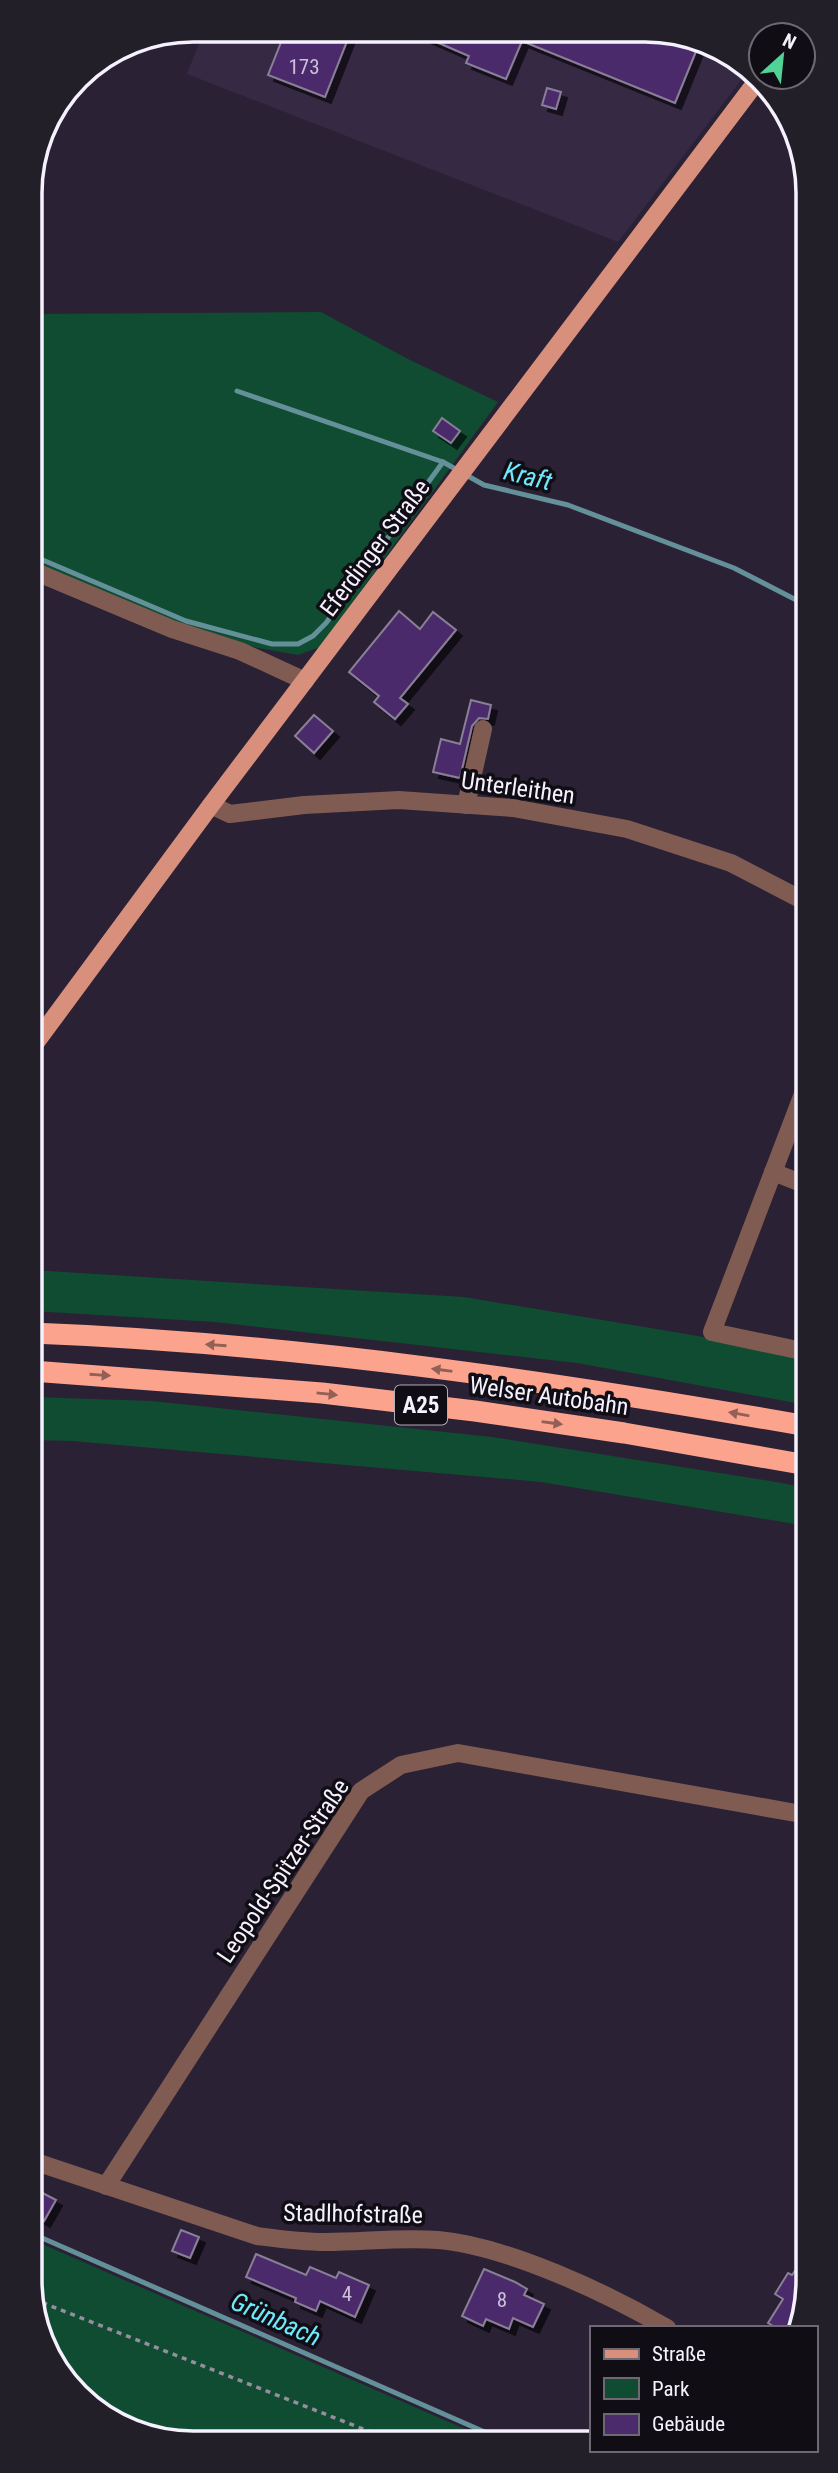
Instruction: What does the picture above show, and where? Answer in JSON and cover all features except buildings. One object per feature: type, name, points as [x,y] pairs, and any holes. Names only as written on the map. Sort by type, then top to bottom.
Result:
[{"type":"highway","name":"Welser Autobahn","points":[[42,1334],[251,1348],[422,1367],[625,1395],[796,1424]]},
{"type":"highway","name":"Welser Autobahn","points":[[42,1372],[309,1392],[461,1410],[624,1433],[796,1463]]},
{"type":"main road","name":"Eferdinger Straße","points":[[42,1034],[211,804],[749,91]]},
{"type":"street","points":[[42,574],[160,624],[240,651],[305,681]]},
{"type":"street","points":[[466,805],[484,729]]},
{"type":"street","name":"Unterleithen","points":[[211,804],[230,814],[304,805],[399,800],[513,808],[627,830],[731,863],[796,897]]},
{"type":"street","points":[[796,1112],[712,1332],[796,1350]]},
{"type":"street","points":[[773,1172],[796,1181]]},
{"type":"street","name":"Leopold-Spitzer-Straße","points":[[106,2186],[361,1791],[401,1765],[458,1753],[796,1813]]},
{"type":"street","name":"Stadlhofstraße","points":[[42,2164],[257,2236],[291,2241],[328,2242],[439,2240],[492,2251],[572,2282],[664,2326]]},
{"type":"path","points":[[44,2303],[368,2431]]},
{"type":"shaded area","points":[[199,42],[655,42],[694,50],[729,67],[743,78],[618,242],[187,74]]},
{"type":"green space","points":[[321,312],[408,359],[498,402],[320,647],[298,655],[258,648],[182,627],[42,569],[42,314]]},
{"type":"green space","points":[[42,1271],[464,1297],[698,1336],[796,1357],[796,1403],[577,1363],[215,1322],[42,1312]]},
{"type":"green space","points":[[42,1397],[152,1401],[492,1437],[776,1482],[796,1486],[796,1524],[541,1482],[42,1440]]},
{"type":"green space","points":[[42,2244],[469,2431],[183,2431],[144,2423],[117,2411],[101,2400],[79,2380],[67,2364],[50,2329],[45,2310]]},
{"type":"waterway","name":"Kraft","points":[[237,391],[443,462],[484,485],[568,505],[734,568],[796,600]]},
{"type":"waterway","points":[[42,560],[186,621],[272,644],[298,644],[313,636],[326,623],[443,462]]},
{"type":"waterway","name":"Grünbach","points":[[42,2238],[482,2431]]}]
